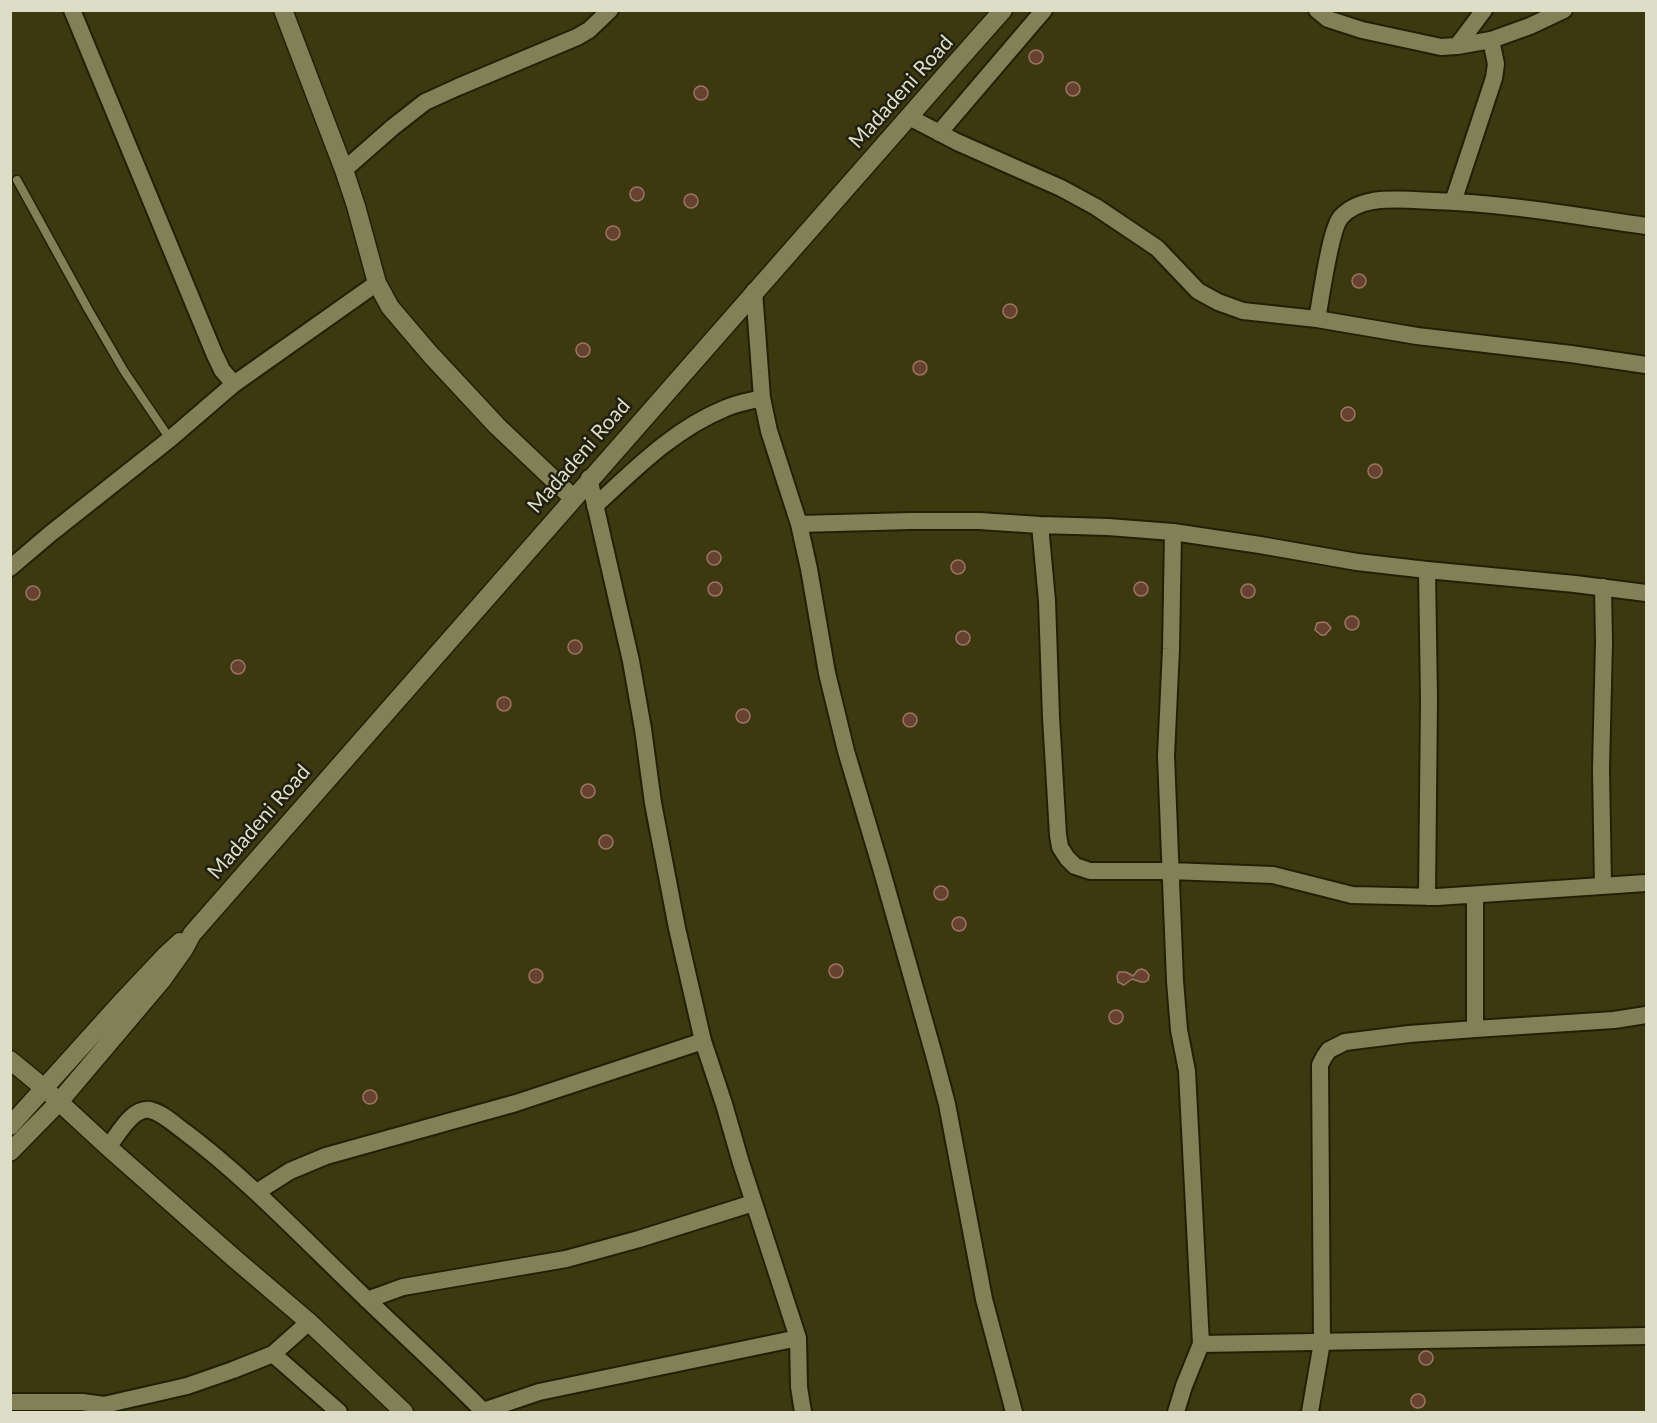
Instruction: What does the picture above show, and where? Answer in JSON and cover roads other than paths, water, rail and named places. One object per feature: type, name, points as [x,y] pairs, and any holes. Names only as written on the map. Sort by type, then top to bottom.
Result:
[{"type":"street","points":[[72,10],[214,353],[222,370],[234,384]]},
{"type":"street","points":[[283,10],[344,170],[377,283],[390,307],[497,426],[572,497]]},
{"type":"street","points":[[344,170],[425,102],[571,40],[589,30],[610,10]]},
{"type":"street","name":"Madadeni Road","points":[[10,1152],[59,1102],[162,980],[192,934],[572,497],[1003,10]]},
{"type":"street","points":[[939,133],[1044,10]]},
{"type":"street","points":[[1458,46],[1484,10]]},
{"type":"street","points":[[1326,13],[1362,30],[1441,47],[1491,40],[1530,26],[1564,10]]},
{"type":"street","points":[[1453,202],[1494,78],[1496,64],[1491,40]]},
{"type":"street","points":[[909,117],[957,142],[1061,188],[1096,207],[1156,248],[1198,291],[1218,302],[1243,311],[1317,319],[1417,336],[1647,364]]},
{"type":"street","points":[[1317,319],[1333,236],[1339,219],[1358,206],[1371,201],[1389,199],[1453,202],[1519,208],[1647,226]]},
{"type":"street","points":[[10,568],[170,439],[234,384],[377,283]]},
{"type":"street","points":[[753,291],[762,398],[769,431],[799,524],[825,662],[846,751],[934,1054],[984,1299],[1014,1413]]},
{"type":"street","points":[[595,506],[648,456],[675,436],[726,408],[762,398]]},
{"type":"street","points":[[589,478],[631,661],[653,803],[677,928],[703,1041],[798,1338],[803,1413]]},
{"type":"street","points":[[799,524],[979,521],[1173,532],[1357,562],[1647,593]]},
{"type":"street","points":[[1040,525],[1047,601],[1056,814],[1060,848],[1075,866],[1090,871],[1273,875],[1352,895],[1427,897],[1647,884]]},
{"type":"street","points":[[1173,532],[1166,756],[1175,981],[1179,1030],[1187,1071],[1190,1106],[1201,1344],[1176,1413]]},
{"type":"street","points":[[1427,570],[1429,699],[1427,897]]},
{"type":"street","points":[[1603,587],[1601,769],[1603,886]]},
{"type":"street","points":[[1475,895],[1475,1029]]},
{"type":"street","name":"Madadeni Road","points":[[10,1126],[159,962],[177,944],[192,934]]},
{"type":"street","points":[[1310,1413],[1322,1342],[1319,1083],[1320,1065],[1329,1050],[1345,1042],[1409,1034],[1614,1020],[1647,1015]]},
{"type":"street","points":[[257,1192],[290,1171],[326,1156],[516,1103],[703,1041]]},
{"type":"street","points":[[10,1060],[234,1259],[309,1322],[404,1413]]},
{"type":"street","points":[[108,1147],[136,1113],[145,1110],[154,1111],[168,1120],[208,1150],[257,1192],[484,1412],[538,1392],[798,1338]]},
{"type":"street","points":[[367,1300],[403,1287],[566,1259],[753,1203]]},
{"type":"street","points":[[10,1402],[87,1407],[187,1386],[273,1354],[309,1322]]},
{"type":"street","points":[[1201,1344],[1647,1336]]},
{"type":"street","points":[[273,1354],[339,1413]]},
{"type":"lane","points":[[18,180],[118,361],[170,439]]}]
